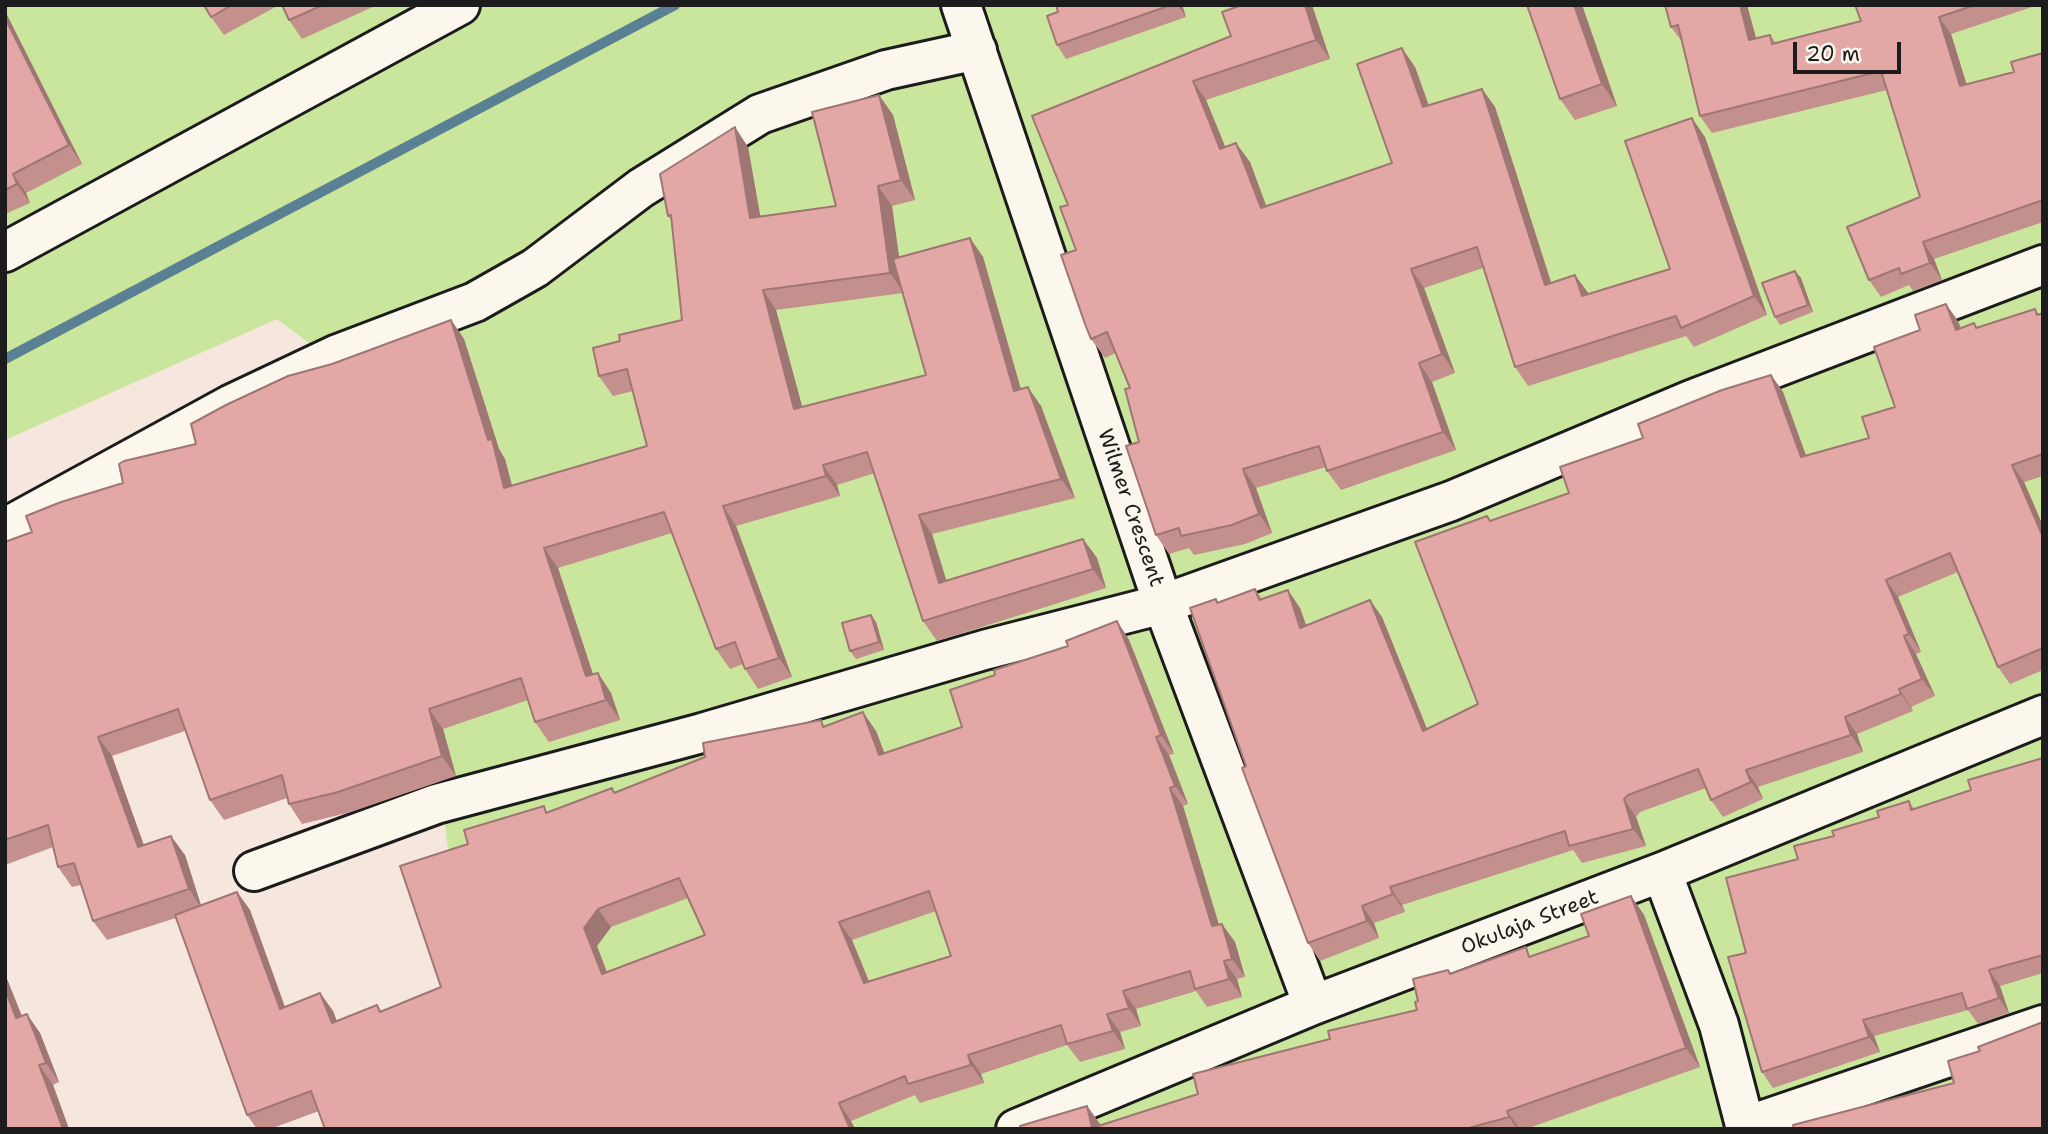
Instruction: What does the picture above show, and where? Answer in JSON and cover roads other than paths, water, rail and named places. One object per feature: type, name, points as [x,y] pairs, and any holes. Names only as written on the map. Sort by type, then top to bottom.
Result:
[{"type":"street","points":[[5,252],[460,5]]},
{"type":"street","points":[[5,527],[242,399],[338,354],[475,302],[535,268],[641,188],[760,114],[886,70],[970,30]]},
{"type":"street","name":"Wilmer Crescent","points":[[970,30],[1163,604],[1313,1005]]},
{"type":"street","points":[[254,871],[436,804],[702,733],[984,650],[1163,604],[1451,501],[1691,400],[2043,265]]},
{"type":"street","name":"Okulaja Street","points":[[1016,1129],[1313,1005],[1662,872],[2043,715]]},
{"type":"street","points":[[1662,872],[1718,1025],[1746,1127],[2043,1025]]},
{"type":"waterway","points":[[5,359],[675,5]]}]
